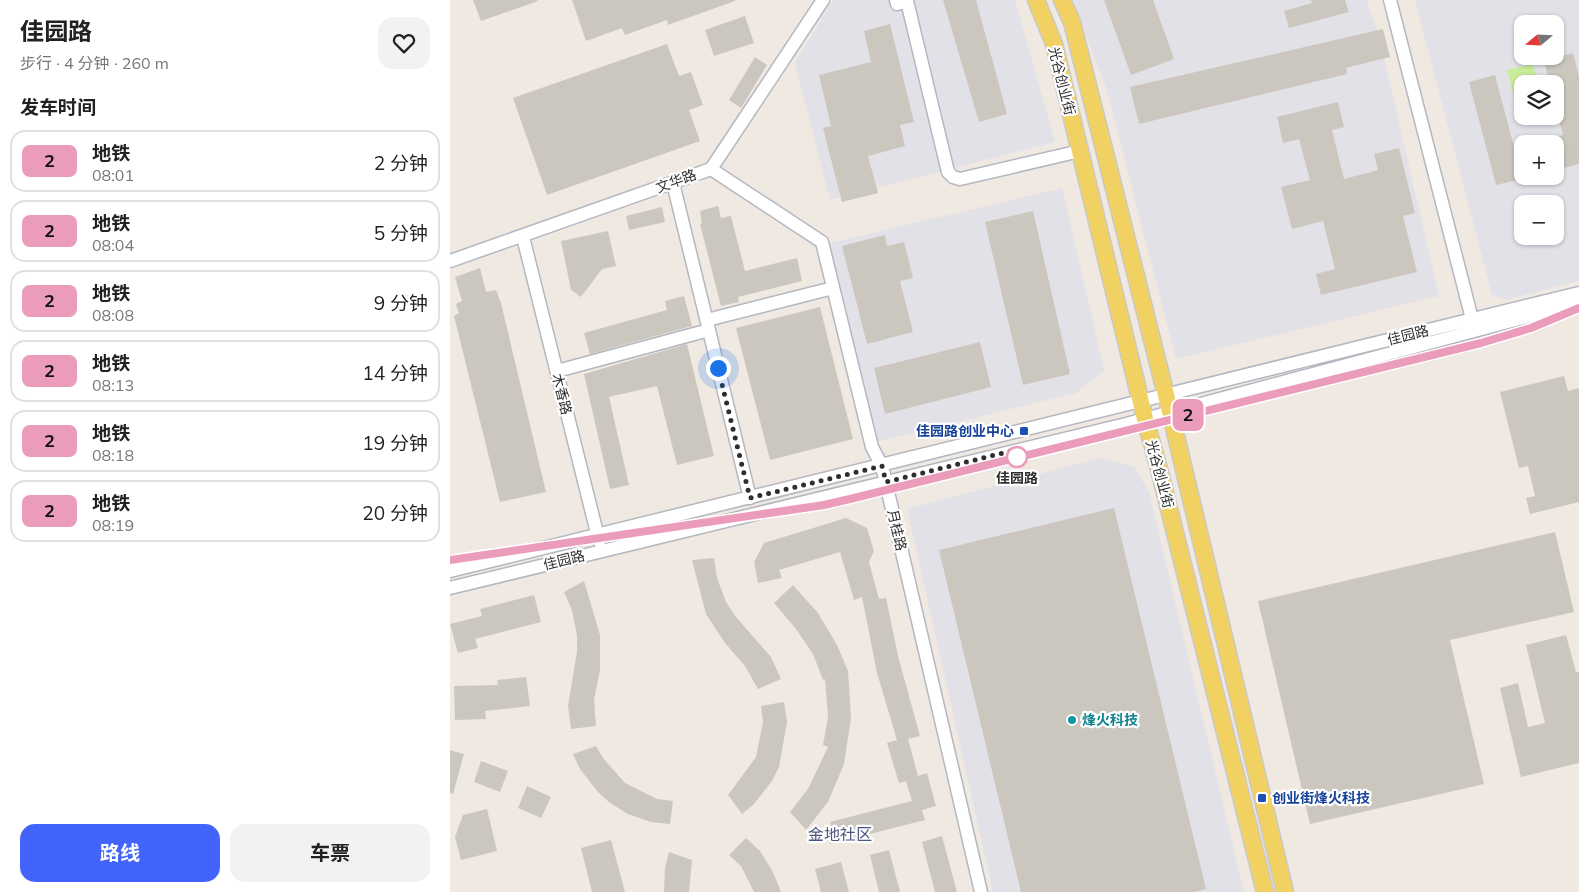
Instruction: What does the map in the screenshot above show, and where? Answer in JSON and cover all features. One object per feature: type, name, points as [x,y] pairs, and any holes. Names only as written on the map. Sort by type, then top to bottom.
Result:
[{"type":"main road","name":"光谷创业街","points":[[1036,0],[1054,44],[1140,400],[1265,892]]},
{"type":"main road","name":"光谷创业街","points":[[1062,0],[1072,22],[1164,394],[1170,411],[1285,892]]},
{"type":"street","name":"文华路","points":[[450,261],[523,237],[711,169],[823,0]]},
{"type":"street","points":[[896,0],[897,4],[907,1],[948,172],[953,177],[960,179],[1080,151]]},
{"type":"street","points":[[1390,0],[1472,319]]},
{"type":"street","name":"月桂路","points":[[711,169],[822,242],[872,447],[882,466],[886,482],[981,892]]},
{"type":"street","points":[[673,183],[750,498]]},
{"type":"street","name":"木香路","points":[[523,237],[602,551]]},
{"type":"street","points":[[557,371],[833,288]]},
{"type":"street","name":"佳园路","points":[[450,572],[1122,407],[1164,394],[1579,293]]},
{"type":"street","name":"佳园路","points":[[450,588],[1145,418],[1579,304]]},
{"type":"shaded area","points":[[833,0],[1015,0],[1055,142],[830,200],[795,63]]},
{"type":"shaded area","points":[[1073,0],[1367,0],[1379,36],[1439,296],[1176,359],[1107,91]]},
{"type":"shaded area","points":[[1415,0],[1579,0],[1579,281],[1505,300],[1492,295]]},
{"type":"shaded area","points":[[1062,188],[1104,370],[1076,393],[875,442],[830,243]]},
{"type":"shaded area","name":"烽火科技","points":[[1100,458],[1134,467],[1149,492],[1244,892],[993,892],[907,509]]},
{"type":"green space","points":[[1533,65],[1536,75],[1514,75],[1514,96],[1507,70]]},
{"type":"building","points":[[473,0],[537,0],[538,1],[481,21]]},
{"type":"building","points":[[572,0],[735,1],[668,25],[667,20],[625,35],[622,28],[586,41]]},
{"type":"building","points":[[943,0],[976,0],[1007,114],[979,122]]},
{"type":"building","points":[[1104,0],[1153,0],[1174,59],[1131,75]]},
{"type":"building","points":[[1311,0],[1345,0],[1349,12],[1289,28],[1284,11],[1312,3]]},
{"type":"building","points":[[745,16],[754,43],[714,56],[705,30]]},
{"type":"building","points":[[890,24],[914,122],[900,125],[905,146],[868,156],[878,193],[842,202],[823,128],[831,126],[819,75],[871,62],[864,31]]},
{"type":"building","points":[[1383,29],[1390,57],[1346,68],[1347,74],[1139,124],[1130,87]]},
{"type":"building","points":[[667,44],[679,76],[691,72],[703,105],[689,110],[700,141],[547,195],[513,98]]},
{"type":"building","points":[[1573,53],[1579,76],[1579,164],[1564,168],[1564,135],[1560,125],[1564,125],[1564,75],[1548,75],[1545,65],[1564,65],[1564,55]]},
{"type":"building","points":[[755,57],[767,65],[741,108],[729,100]]},
{"type":"building","points":[[1495,75],[1514,147],[1514,181],[1496,185],[1469,82]]},
{"type":"building","points":[[1338,102],[1344,127],[1332,130],[1344,179],[1378,170],[1374,154],[1399,148],[1415,213],[1403,216],[1417,272],[1321,295],[1316,274],[1335,269],[1323,221],[1292,229],[1281,187],[1310,180],[1299,139],[1283,143],[1277,117]]},
{"type":"building","points":[[718,206],[721,218],[731,216],[745,271],[797,258],[802,281],[738,297],[739,302],[721,306],[700,224],[702,223],[700,211]]},
{"type":"building","points":[[662,207],[665,222],[629,230],[626,216]]},
{"type":"building","points":[[1033,211],[1070,374],[1023,385],[985,222]]},
{"type":"building","points":[[608,231],[616,266],[602,269],[581,297],[571,290],[561,241]]},
{"type":"building","points":[[885,235],[887,246],[904,242],[913,278],[900,281],[913,332],[867,344],[842,246]]},
{"type":"building","points":[[480,268],[486,292],[496,290],[501,303],[546,492],[500,502],[454,316],[459,313],[456,304],[462,301],[455,277]]},
{"type":"building","points":[[684,296],[692,326],[590,354],[584,333],[667,310],[665,301]]},
{"type":"building","points":[[820,307],[853,439],[770,460],[736,328]]},
{"type":"building","points":[[980,342],[991,387],[885,414],[874,368]]},
{"type":"building","points":[[687,344],[714,456],[677,465],[657,386],[609,397],[629,485],[610,489],[584,374]]},
{"type":"building","points":[[1564,376],[1568,391],[1579,388],[1579,502],[1530,514],[1526,498],[1535,496],[1528,466],[1519,468],[1500,392]]},
{"type":"building","name":"烽火科技","points":[[1114,508],[1206,889],[1195,892],[1021,892],[939,550]]},
{"type":"building","points":[[846,518],[867,528],[874,551],[869,562],[879,599],[886,598],[898,656],[920,736],[908,739],[918,776],[927,773],[936,806],[922,810],[925,820],[830,844],[826,831],[832,829],[830,822],[912,801],[906,781],[899,783],[887,743],[897,740],[877,673],[862,597],[854,600],[840,552],[779,570],[782,578],[758,583],[754,562],[764,543]]},
{"type":"building","points":[[1555,532],[1574,612],[1450,640],[1484,784],[1310,824],[1258,601]]},
{"type":"building","points":[[714,558],[717,578],[726,602],[735,616],[771,657],[781,679],[758,689],[745,666],[725,643],[706,614],[692,560]]},
{"type":"building","points":[[584,581],[600,635],[600,670],[594,700],[596,726],[571,729],[568,706],[577,652],[577,636],[572,610],[564,592]]},
{"type":"building","points":[[793,585],[818,613],[837,645],[848,671],[851,718],[844,764],[828,802],[806,830],[790,812],[808,789],[828,747],[823,745],[828,717],[825,679],[823,680],[813,654],[796,629],[774,603]]},
{"type":"building","points":[[534,595],[541,622],[475,639],[478,648],[458,653],[450,624],[482,616],[480,609]]},
{"type":"building","points":[[1566,635],[1576,672],[1579,672],[1579,763],[1521,777],[1500,688],[1518,683],[1528,727],[1545,723],[1526,645]]},
{"type":"building","points":[[526,677],[530,706],[485,711],[486,719],[455,720],[454,686],[498,685],[497,680]]},
{"type":"building","points":[[784,702],[787,722],[779,767],[772,781],[754,804],[742,814],[728,795],[756,757],[763,722],[761,706]]},
{"type":"building","points":[[596,746],[603,758],[625,783],[657,799],[673,801],[670,824],[651,822],[628,814],[610,803],[598,792],[580,769],[573,754]]},
{"type":"building","points":[[450,750],[464,754],[453,794],[450,793]]},
{"type":"building","points":[[481,761],[508,771],[500,792],[474,782]]},
{"type":"building","points":[[527,786],[551,797],[541,818],[518,808]]},
{"type":"building","points":[[487,809],[497,851],[461,860],[455,837],[463,815]]},
{"type":"building","points":[[942,836],[957,892],[935,892],[922,842]]},
{"type":"building","points":[[746,838],[760,851],[773,872],[781,892],[754,892],[741,866],[729,855]]},
{"type":"building","points":[[611,840],[625,892],[592,892],[581,848]]},
{"type":"building","points":[[889,850],[900,892],[879,892],[870,855]]},
{"type":"building","points":[[669,852],[692,860],[689,892],[664,892],[665,868]]},
{"type":"building","points":[[841,862],[849,892],[821,892],[815,869]]},
{"type":"metro line","name":"2","points":[[450,560],[824,505],[1481,343],[1531,328],[1579,308]]},
{"type":"place","name":"佳园路创业中心","points":[[1024,431]]},
{"type":"place","name":"佳园路","points":[[1017,457]]},
{"type":"place","name":"烽火科技","points":[[1072,720]]},
{"type":"place","name":"创业街烽火科技","points":[[1262,798]]},
{"type":"district","name":"金地社区","points":[[840,834]]},
{"type":"route","points":[[718,368],[750,498],[882,466],[886,482],[1019,449],[1017,457]]}]
